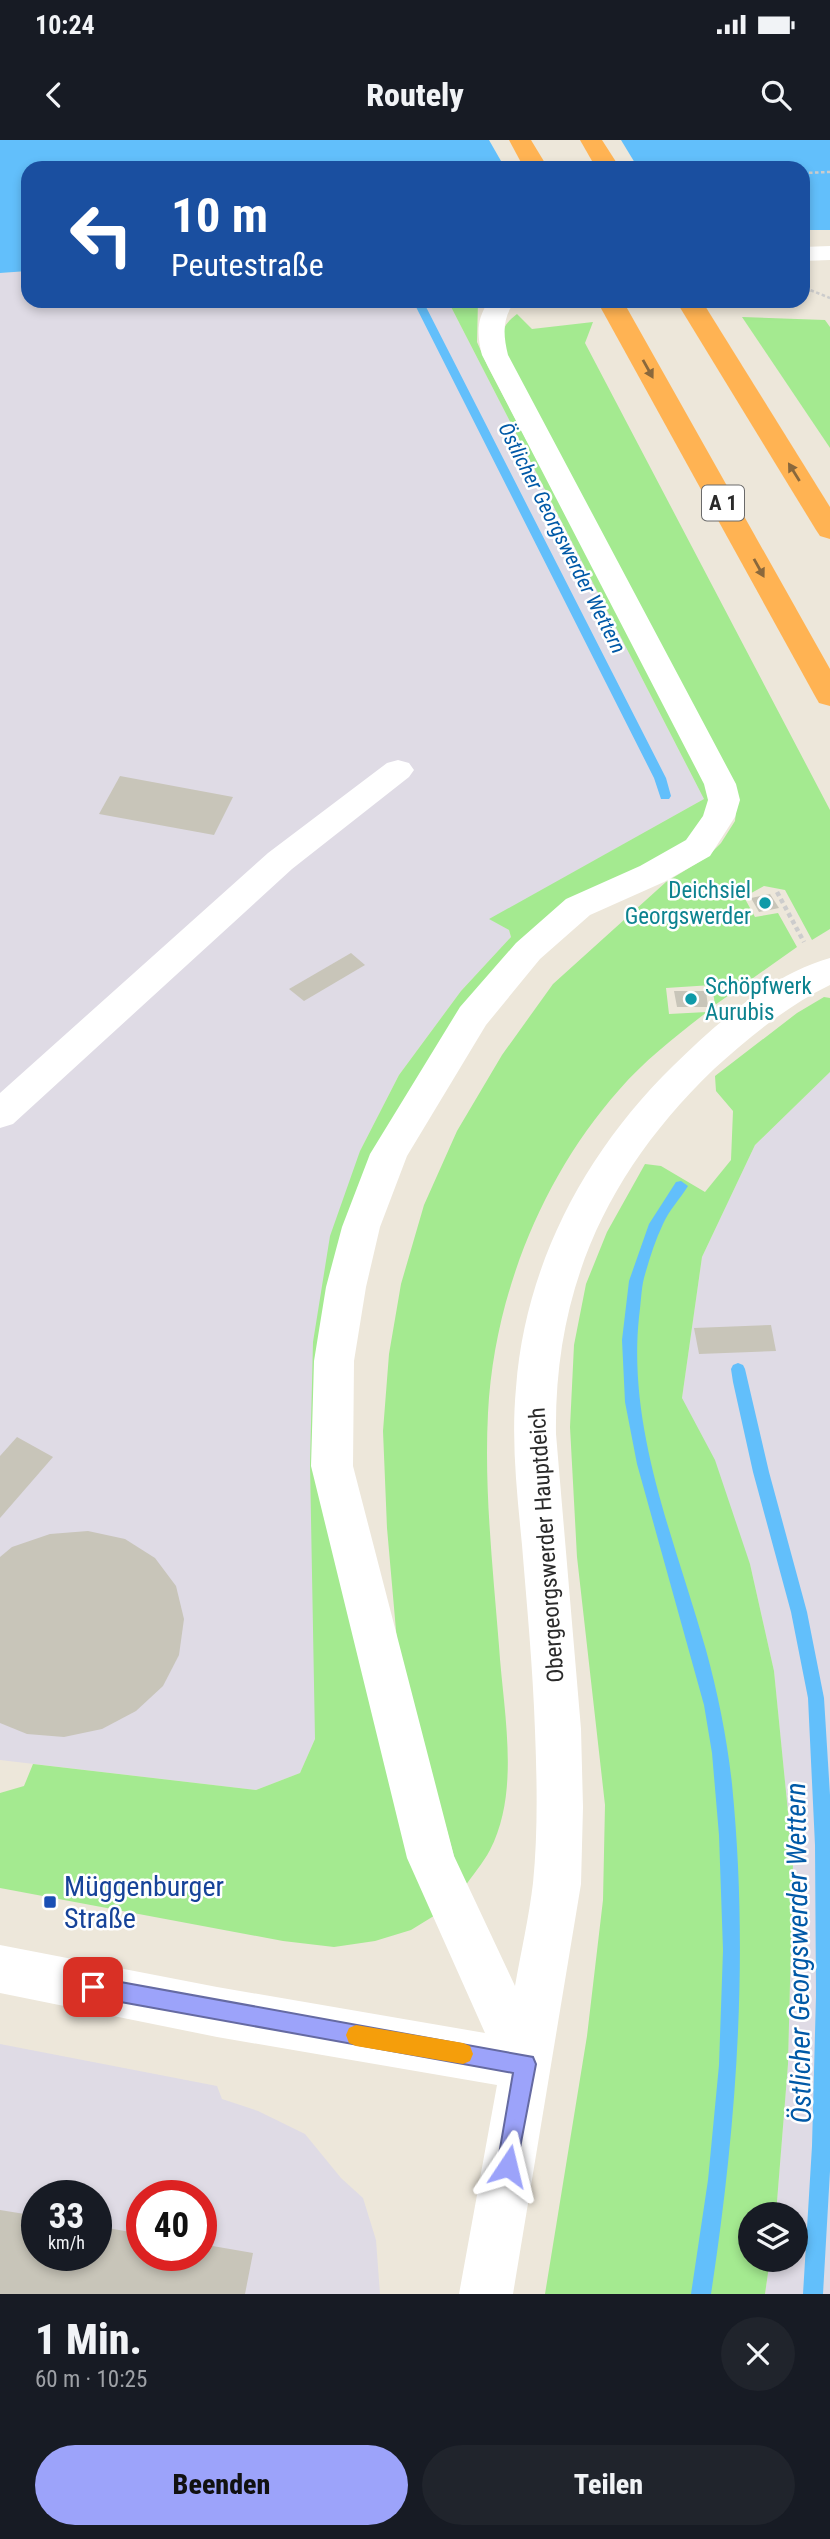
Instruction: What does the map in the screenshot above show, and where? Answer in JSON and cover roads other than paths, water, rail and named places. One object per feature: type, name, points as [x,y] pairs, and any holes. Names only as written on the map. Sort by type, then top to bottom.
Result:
[{"type":"highway","points":[[520,140],[532,161]]},
{"type":"highway","points":[[591,140],[604,161]]},
{"type":"highway","name":"A 1","points":[[615,308],[830,696]]},
{"type":"highway","points":[[693,308],[830,530]]},
{"type":"street","points":[[810,254],[830,253]]},
{"type":"street","points":[[496,308],[490,334],[495,355],[720,784],[724,800],[715,824],[698,848],[652,874],[578,907],[528,951],[472,1016],[389,1154],[361,1227],[346,1287],[334,1361],[332,1466],[428,1844],[442,1884],[525,2064]]},
{"type":"street","points":[[0,1114],[280,861],[398,770]]},
{"type":"street","name":"Obergeorgswerder Hauptdeich","points":[[486,2294],[557,1884],[561,1826],[558,1729],[536,1461],[536,1388],[544,1331],[558,1275],[574,1233],[597,1189],[631,1137],[662,1098],[704,1057],[751,1020],[806,982],[830,970]]},
{"type":"street","points":[[0,1969],[217,2012],[525,2064]]},
{"type":"water","points":[[0,140],[830,140],[830,230],[810,230],[810,161],[21,161],[21,272],[0,273]]},
{"type":"waterway","name":"Östlicher Georgswerder Wettern","points":[[422,308],[660,778],[665,796]]},
{"type":"waterway","points":[[681,1186],[656,1224],[636,1281],[629,1340],[633,1402],[644,1464],[712,1705],[728,1835],[732,1950],[728,2065],[724,2122],[701,2294]]},
{"type":"waterway","name":"Östlicher Georgswerder Wettern","points":[[738,1369],[761,1472],[799,1612],[816,1698],[824,1845],[825,1996],[822,2146],[813,2294]]},
{"type":"place","name":"Deichsiel Georgswerder","points":[[765,903]]},
{"type":"place","name":"Schöpfwerk Aurubis","points":[[691,999]]},
{"type":"place","name":"Müggenburger Straße","points":[[50,1902]]}]
